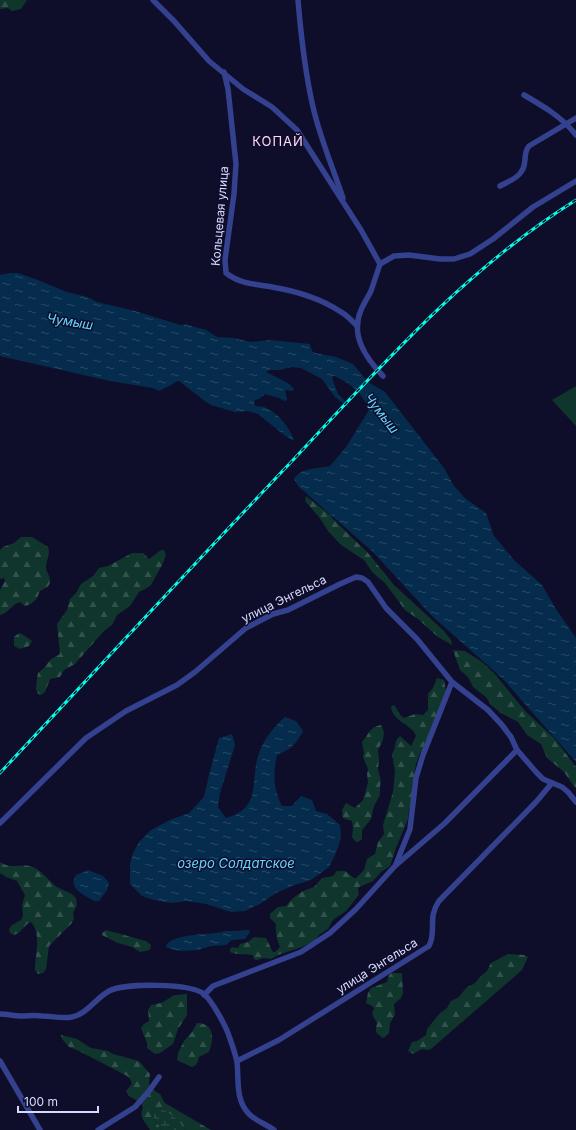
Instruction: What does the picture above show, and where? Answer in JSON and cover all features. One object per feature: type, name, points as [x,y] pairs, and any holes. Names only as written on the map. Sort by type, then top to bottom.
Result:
[{"type":"street","points":[[153,0],[209,60],[243,89],[272,107],[298,130],[361,230],[380,264]]},
{"type":"street","points":[[298,0],[301,41],[313,108],[322,139],[347,208]]},
{"type":"street","name":"Кольцевая улица","points":[[224,72],[228,89],[236,164],[234,194],[225,260],[226,273],[240,282],[253,285],[271,286],[311,296],[342,312],[357,326]]},
{"type":"street","points":[[524,95],[544,106],[567,124],[576,134]]},
{"type":"street","points":[[500,186],[521,173],[524,166],[526,149],[529,146],[576,118]]},
{"type":"street","points":[[383,376],[371,364],[365,354],[358,337],[357,326],[361,311],[371,291],[380,264],[394,256],[409,255],[440,259],[454,259],[470,254],[493,239],[533,206],[576,181]]},
{"type":"street","name":"улица Энгельса","points":[[0,824],[86,738],[126,711],[177,685],[195,672],[246,628],[273,614],[288,610],[352,578],[362,578],[368,582],[386,608],[417,639],[452,682],[488,710],[511,737],[517,750],[543,779],[562,787],[576,802]]},
{"type":"street","points":[[395,866],[410,829],[416,778],[419,767],[452,682]]},
{"type":"street","points":[[204,994],[213,986],[301,952],[330,933],[356,909],[395,866],[445,823],[517,750]]},
{"type":"street","name":"улица Энгельса","points":[[237,1061],[279,1040],[429,946],[433,936],[433,912],[439,901],[552,784]]},
{"type":"street","points":[[0,1014],[43,1016],[61,1019],[80,1014],[99,997],[110,990],[125,987],[154,986],[183,987],[193,989],[204,994],[224,1025],[232,1043],[237,1061],[238,1090],[247,1112],[255,1120],[274,1130]]},
{"type":"street","points":[[0,1061],[40,1130]]},
{"type":"street","points":[[98,1130],[135,1107],[149,1091],[158,1077]]},
{"type":"green space","points":[[0,0],[27,0],[21,9],[12,11],[8,8],[0,9]]},
{"type":"green space","points":[[576,386],[576,426],[552,400]]},
{"type":"green space","points":[[306,496],[330,515],[368,553],[394,585],[444,631],[451,640],[452,645],[438,637],[418,619],[405,610],[385,583],[373,573],[364,560],[341,545],[305,501]]},
{"type":"green space","points":[[21,537],[32,537],[48,547],[49,552],[46,567],[50,578],[50,583],[47,587],[40,591],[36,599],[31,604],[25,606],[20,602],[0,615],[0,590],[5,581],[4,578],[0,579],[0,550],[3,547],[14,543]]},
{"type":"green space","points":[[161,550],[164,550],[166,555],[151,585],[139,592],[130,606],[117,615],[112,625],[103,632],[75,664],[64,670],[60,677],[50,679],[45,692],[41,695],[38,694],[36,689],[38,673],[51,659],[60,654],[57,624],[67,610],[70,599],[76,593],[81,584],[93,576],[99,568],[108,566],[132,553],[143,553],[149,559]]},
{"type":"green space","points":[[19,633],[32,641],[29,646],[20,649],[14,646],[14,637]]},
{"type":"green space","points":[[453,650],[465,651],[482,662],[494,673],[525,711],[554,738],[576,767],[576,788],[564,772],[547,758],[541,744],[527,735],[518,722],[501,713],[491,705],[486,697],[473,687],[468,677],[460,670]]},
{"type":"green space","points":[[437,678],[444,680],[446,691],[425,748],[420,753],[416,764],[412,788],[412,802],[409,809],[408,819],[390,866],[381,872],[373,881],[359,887],[358,896],[346,911],[333,920],[328,929],[320,934],[315,940],[302,947],[278,955],[271,959],[264,958],[257,960],[254,959],[253,955],[230,952],[232,947],[238,948],[240,944],[248,942],[254,937],[266,938],[273,952],[275,952],[280,947],[276,936],[276,924],[270,918],[270,914],[278,907],[286,906],[293,898],[303,891],[314,887],[322,878],[333,876],[337,871],[345,871],[356,878],[364,870],[367,859],[375,854],[378,842],[384,834],[383,825],[393,792],[395,772],[392,754],[396,740],[400,736],[411,746],[416,736],[411,729],[395,716],[391,707],[393,705],[395,706],[404,718],[415,714],[423,715],[428,710],[428,694],[433,688]]},
{"type":"green space","points":[[381,725],[384,732],[383,740],[378,750],[378,769],[381,781],[380,795],[374,806],[371,819],[362,830],[362,839],[358,842],[352,837],[352,821],[343,818],[342,810],[346,803],[355,808],[363,800],[368,783],[368,769],[363,757],[364,753],[362,742],[372,729]]},
{"type":"green space","points":[[0,862],[15,866],[30,866],[41,872],[57,887],[76,898],[77,905],[73,913],[74,918],[72,923],[49,946],[46,969],[43,973],[38,974],[35,970],[37,939],[31,922],[17,934],[14,935],[10,933],[9,929],[12,925],[21,920],[23,916],[22,905],[25,895],[17,881],[0,873]]},
{"type":"green space","points":[[106,930],[146,941],[151,945],[150,950],[140,952],[132,947],[118,943],[102,935],[102,933]]},
{"type":"green space","points":[[508,954],[524,955],[528,957],[522,970],[431,1049],[422,1049],[413,1054],[408,1051],[412,1042],[417,1041],[426,1035],[427,1029],[440,1013],[447,1008],[451,1001],[459,997],[466,988],[475,983],[487,971],[491,963]]},
{"type":"green space","points":[[392,973],[402,973],[403,993],[401,998],[394,1004],[395,1015],[390,1023],[389,1033],[383,1038],[376,1032],[377,1023],[372,1014],[374,1008],[366,1003],[368,993],[371,988],[387,982],[389,975]]},
{"type":"green space","points":[[187,994],[187,1015],[178,1029],[173,1044],[160,1053],[155,1054],[147,1048],[147,1043],[141,1028],[149,1021],[148,1010],[151,1005],[161,1003],[175,995]]},
{"type":"green space","points":[[197,1023],[203,1024],[210,1029],[212,1033],[212,1042],[209,1052],[199,1057],[198,1062],[192,1067],[177,1060],[178,1053],[184,1041],[192,1032]]},
{"type":"green space","points":[[61,1035],[77,1039],[91,1048],[108,1051],[113,1054],[139,1061],[150,1074],[149,1084],[156,1092],[160,1094],[165,1103],[211,1130],[186,1130],[180,1123],[151,1112],[162,1130],[150,1130],[141,1115],[143,1108],[141,1103],[129,1096],[126,1091],[132,1084],[130,1079],[127,1076],[69,1047],[62,1039]]},
{"type":"green space","points":[[154,1108],[168,1112],[186,1130],[162,1130],[151,1112]]},
{"type":"water","name":"Чумыш","points":[[18,273],[67,292],[87,297],[97,302],[135,311],[177,324],[184,324],[206,330],[217,337],[233,338],[251,342],[270,340],[310,344],[312,351],[315,353],[336,357],[353,364],[368,382],[385,392],[444,468],[454,486],[466,499],[486,513],[494,536],[515,561],[542,585],[576,638],[576,762],[503,679],[431,615],[373,552],[298,486],[294,479],[301,472],[330,466],[346,447],[369,410],[363,398],[356,390],[341,379],[333,376],[332,378],[338,394],[346,402],[349,408],[335,397],[322,379],[301,368],[291,367],[266,372],[288,383],[294,389],[292,391],[285,391],[287,400],[285,401],[265,394],[259,399],[255,400],[254,405],[264,407],[274,412],[286,425],[294,441],[284,435],[258,414],[248,411],[235,412],[211,405],[179,381],[159,391],[153,388],[110,381],[0,356],[0,275]]},
{"type":"water","name":"озеро Солдатское","points":[[285,717],[296,721],[303,731],[293,746],[277,755],[274,775],[275,787],[282,806],[292,806],[301,796],[312,800],[316,811],[327,814],[340,825],[341,838],[329,867],[311,880],[276,893],[260,904],[245,911],[231,912],[206,904],[187,901],[171,903],[142,896],[130,884],[130,864],[133,853],[139,842],[151,830],[170,820],[189,813],[204,797],[219,738],[232,734],[235,745],[220,793],[218,807],[226,818],[237,814],[244,809],[249,802],[254,788],[255,770],[261,748],[271,731]]},
{"type":"water","points":[[88,870],[103,876],[109,883],[107,890],[99,901],[94,901],[87,897],[78,891],[74,885],[76,875]]},
{"type":"water","points":[[249,930],[250,932],[245,939],[232,940],[226,945],[211,946],[198,950],[180,951],[168,948],[166,946],[174,939],[181,937],[226,931]]},
{"type":"railway","points":[[0,773],[359,389],[427,320],[498,256],[536,227],[576,200]]},
{"type":"district","name":"КОПАЙ","points":[[278,141]]}]
